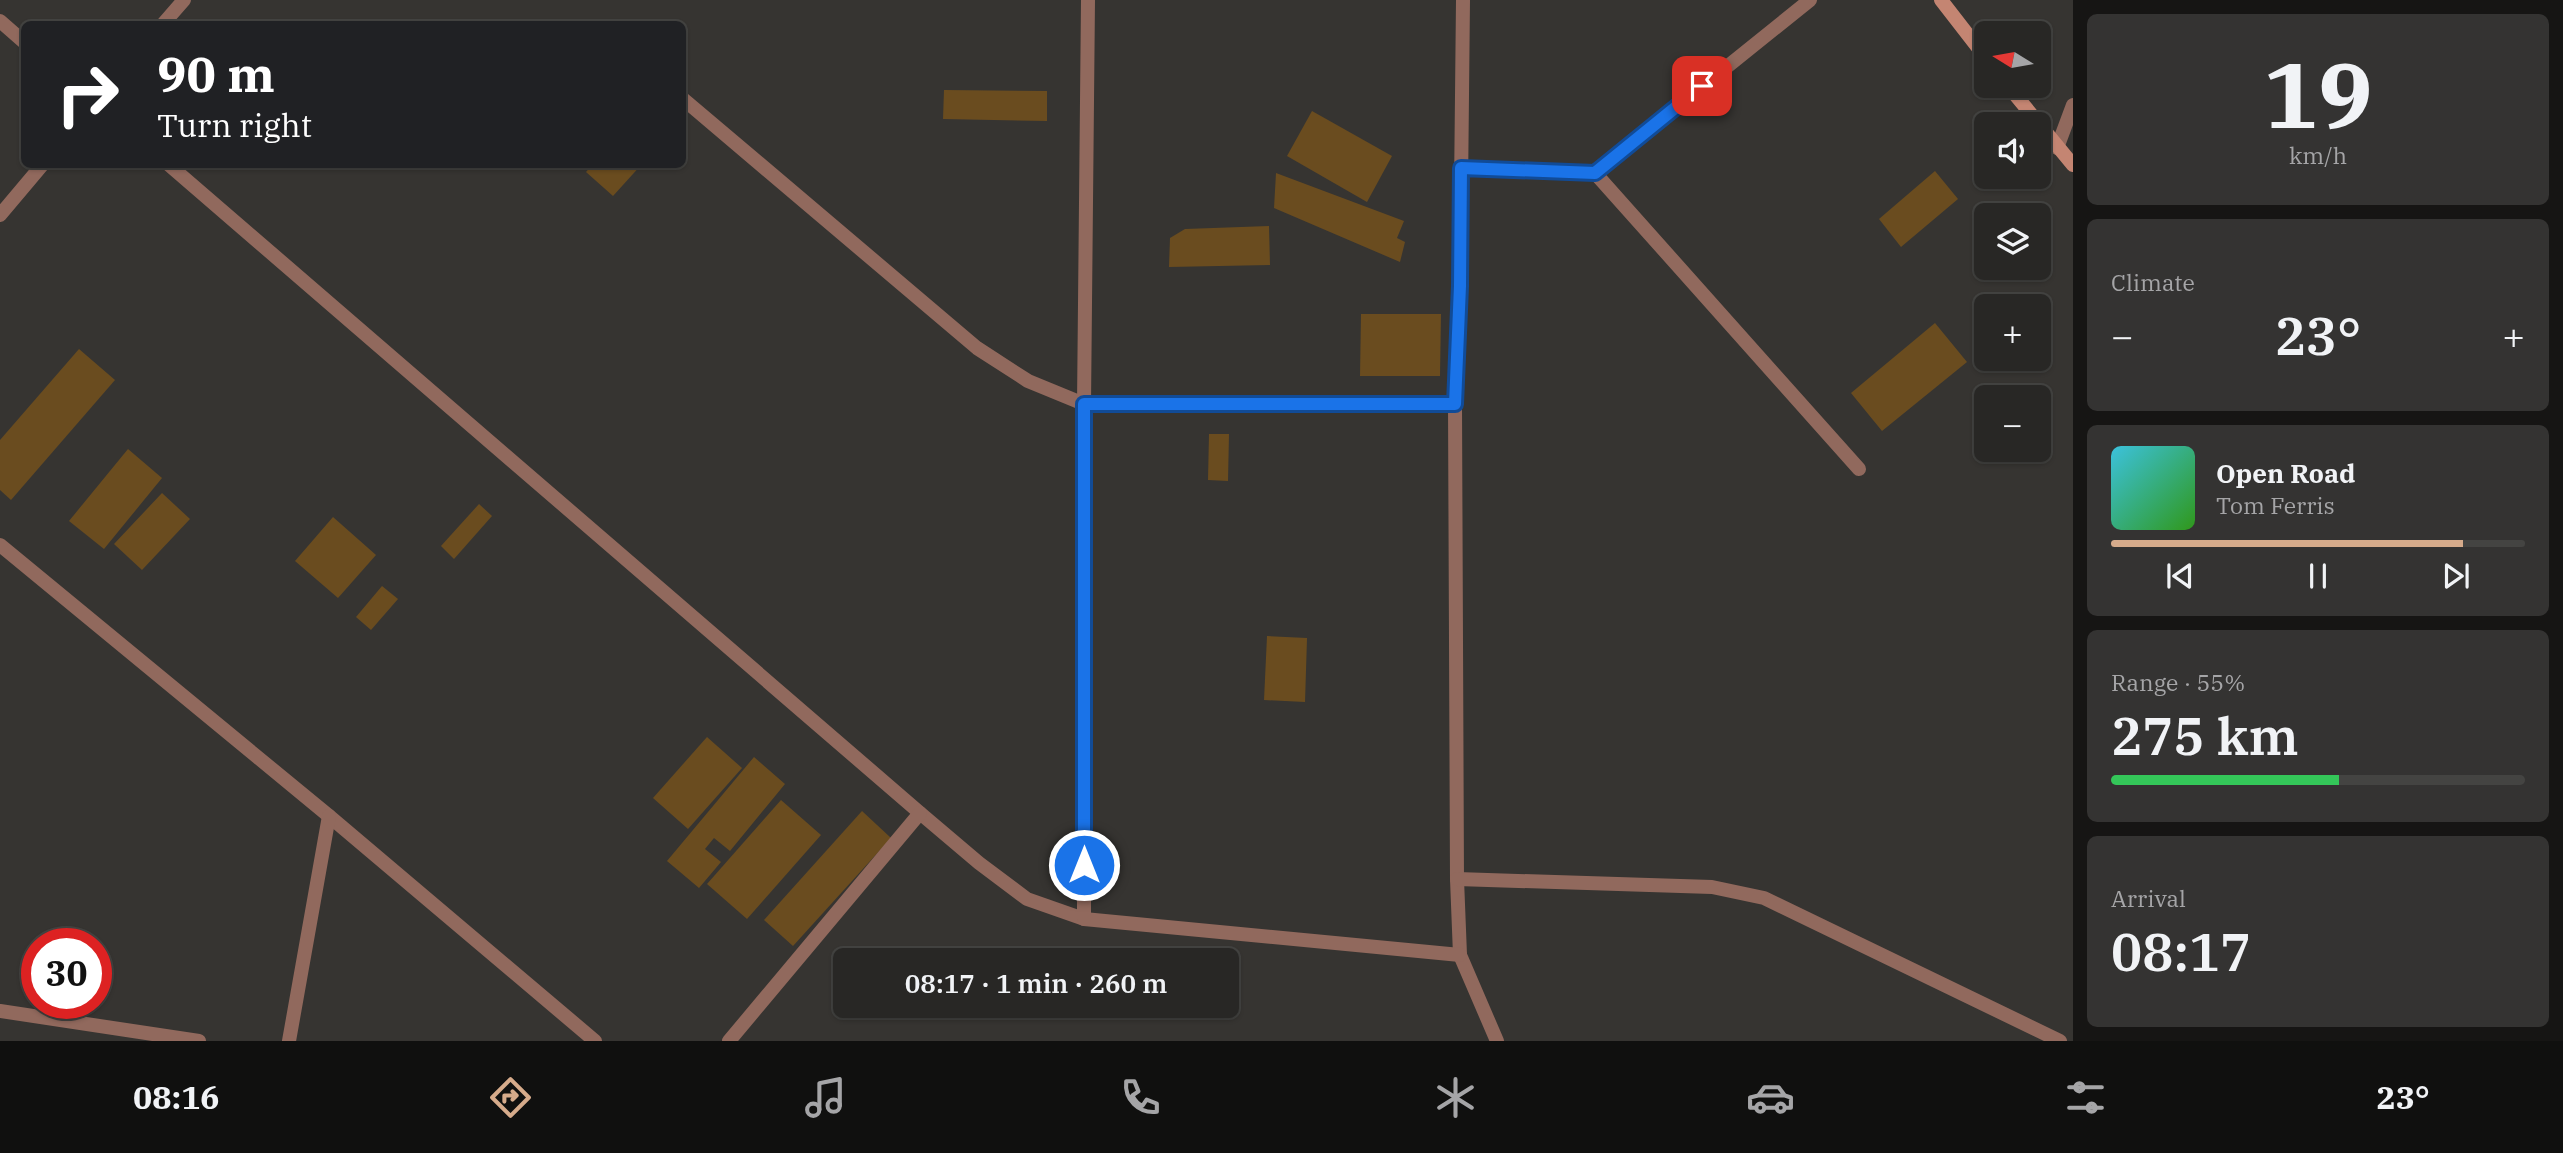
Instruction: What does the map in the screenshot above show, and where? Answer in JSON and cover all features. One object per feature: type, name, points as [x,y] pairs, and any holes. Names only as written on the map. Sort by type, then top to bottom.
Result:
[{"type":"street","points":[[166,21],[184,0]]},
{"type":"street","points":[[1084,919],[1084,404],[1088,0]]},
{"type":"street","points":[[1463,0],[1460,286],[1455,404],[1457,878],[1460,955],[1497,1041]]},
{"type":"street","points":[[1461,168],[1595,173],[1810,0]]},
{"type":"street","points":[[1941,0],[1974,43]]},
{"type":"street","points":[[0,21],[21,39]]},
{"type":"street","points":[[2017,98],[2073,166]]},
{"type":"street","points":[[686,101],[977,348],[1028,381],[1084,404],[1455,404]]},
{"type":"street","points":[[2057,148],[2073,106]]},
{"type":"street","points":[[0,215],[40,168]]},
{"type":"street","points":[[173,168],[920,813],[1027,899],[1084,919],[1460,955]]},
{"type":"street","points":[[1595,173],[1859,469]]},
{"type":"street","points":[[0,545],[329,816],[595,1041]]},
{"type":"street","points":[[729,1041],[920,813]]},
{"type":"street","points":[[289,1041],[329,816]]},
{"type":"street","points":[[1457,878],[1712,887],[1764,898],[2060,1041]]},
{"type":"street","points":[[0,1011],[199,1041]]},
{"type":"building","points":[[944,90],[1047,91],[1047,121],[943,119]]},
{"type":"building","points":[[1312,111],[1392,156],[1367,202],[1287,156]]},
{"type":"building","points":[[590,168],[638,168],[613,196],[586,172]]},
{"type":"building","points":[[1935,171],[1958,199],[1901,247],[1879,219]]},
{"type":"building","points":[[1276,173],[1404,221],[1397,238],[1405,242],[1400,262],[1274,208]]},
{"type":"building","points":[[1269,226],[1270,265],[1169,267],[1170,238],[1185,229]]},
{"type":"building","points":[[1361,314],[1441,314],[1440,376],[1360,376]]},
{"type":"building","points":[[1935,323],[1967,362],[1882,431],[1851,393]]},
{"type":"building","points":[[79,349],[115,380],[11,500],[0,490],[0,440]]},
{"type":"building","points":[[1209,434],[1229,434],[1228,481],[1208,480]]},
{"type":"building","points":[[128,449],[162,478],[104,549],[69,521]]},
{"type":"building","points":[[162,493],[190,519],[142,570],[114,544]]},
{"type":"building","points":[[479,504],[492,516],[454,559],[441,546]]},
{"type":"building","points":[[333,517],[376,555],[338,598],[295,561]]},
{"type":"building","points":[[382,586],[398,599],[371,630],[356,617]]},
{"type":"building","points":[[1267,636],[1307,638],[1305,702],[1264,700]]},
{"type":"building","points":[[707,737],[742,768],[688,829],[653,798]]},
{"type":"building","points":[[754,757],[785,784],[730,851],[714,838],[705,849],[721,862],[699,888],[667,861]]},
{"type":"building","points":[[781,800],[821,835],[747,919],[707,884]]},
{"type":"building","points":[[862,811],[891,838],[793,946],[764,920]]},
{"type":"route","points":[[1084,865],[1084,404],[1455,404],[1461,168],[1595,173],[1702,86]]}]
